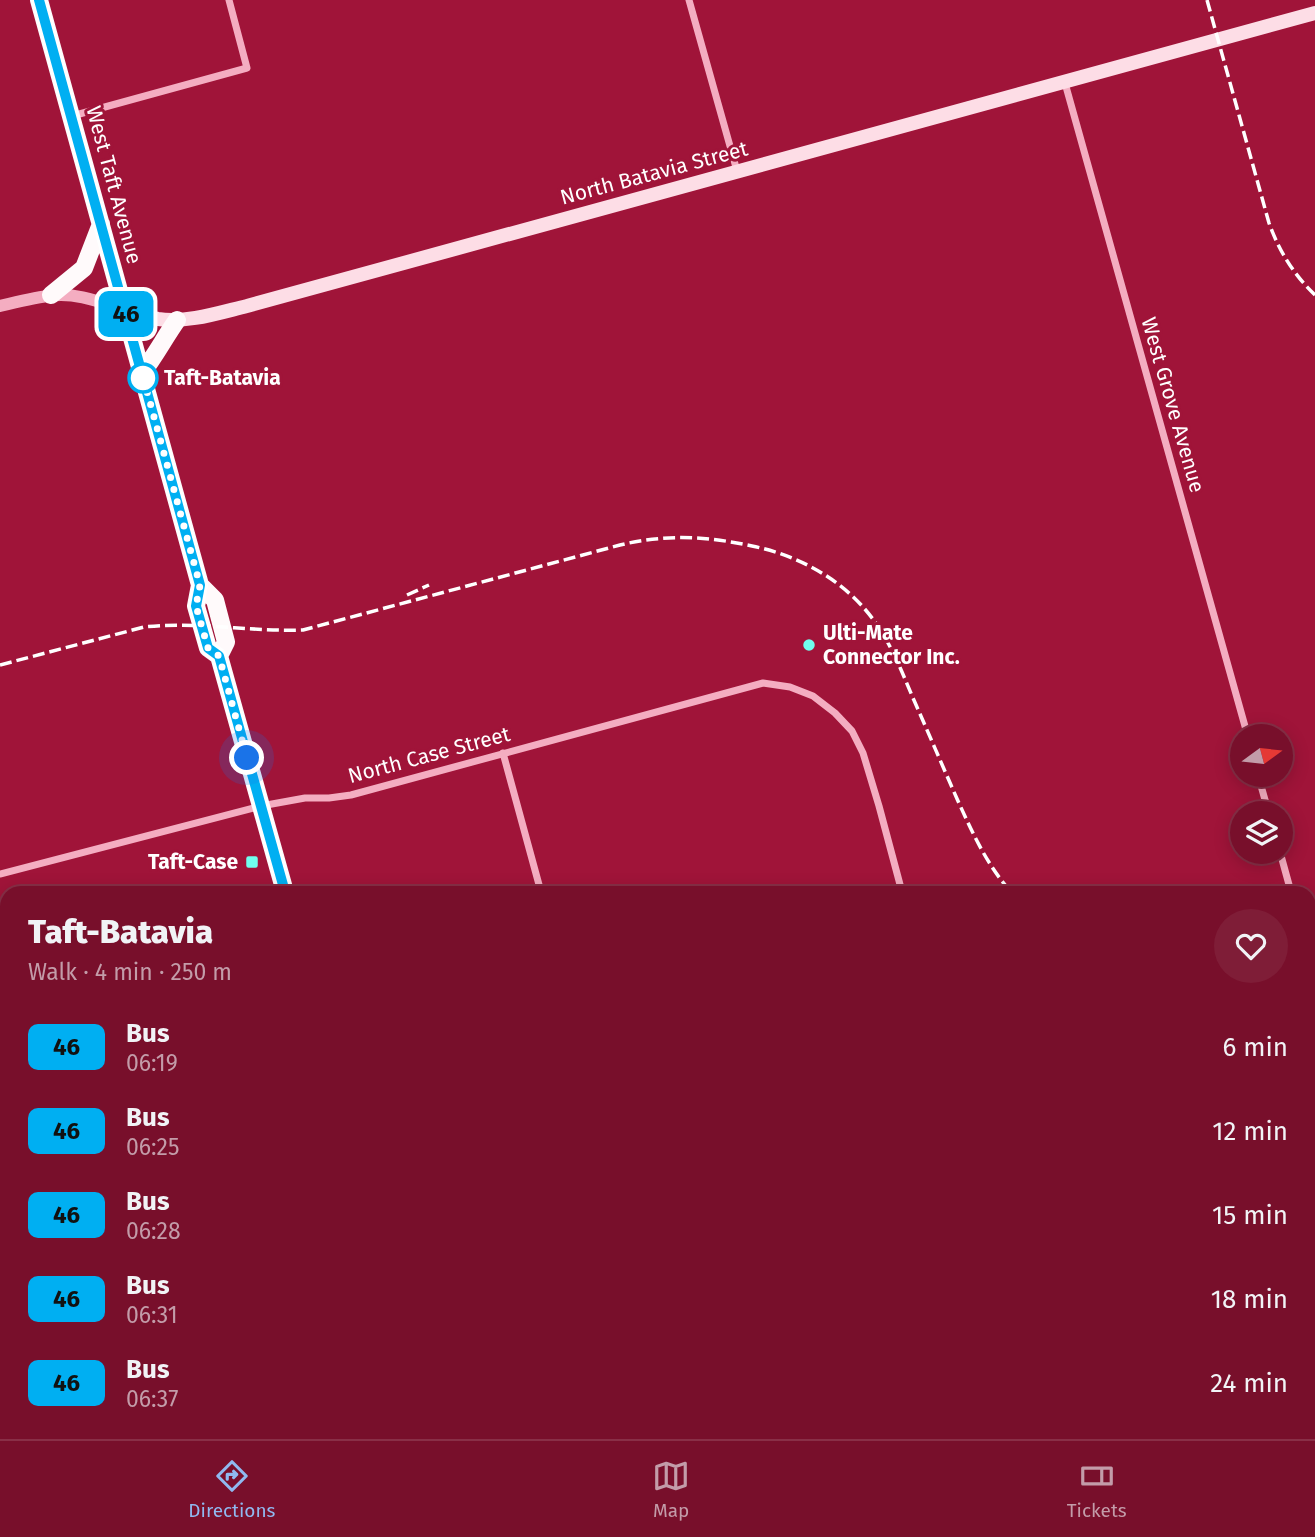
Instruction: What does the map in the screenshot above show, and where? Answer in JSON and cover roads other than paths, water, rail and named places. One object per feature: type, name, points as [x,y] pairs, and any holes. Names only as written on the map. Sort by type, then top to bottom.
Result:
[{"type":"main road","name":"West Taft Avenue","points":[[39,0],[200,585],[215,600],[226,642],[219,656],[283,886]]},
{"type":"main road","name":"North Batavia Street","points":[[125,310],[158,319],[177,320],[247,306],[1315,13]]},
{"type":"main road","points":[[51,295],[84,268],[101,224]]},
{"type":"main road","points":[[142,373],[177,320]]},
{"type":"street","points":[[71,116],[247,68],[229,0]]},
{"type":"street","points":[[689,0],[737,172]]},
{"type":"street","name":"West Grove Avenue","points":[[1065,82],[1244,724]]},
{"type":"street","name":"North Batavia Street","points":[[0,306],[51,295],[82,297],[125,310]]},
{"type":"street","name":"North Case Street","points":[[0,874],[261,806],[305,798],[351,795],[763,683],[790,687],[813,696],[835,713],[852,732],[863,753],[900,886]]},
{"type":"street","points":[[503,753],[539,886]]},
{"type":"street","points":[[1283,864],[1289,886]]},
{"type":"railway","points":[[1207,0],[1269,223],[1288,262],[1315,295]]},
{"type":"railway","points":[[0,665],[144,627],[184,625],[303,630],[637,541],[686,538],[752,546],[810,566],[844,589],[873,619],[896,659],[975,837],[1006,886]]},
{"type":"railway","points":[[407,595],[429,585]]},
{"type":"place","name":"Taft-Batavia","points":[[143,378]]},
{"type":"place","name":"Ulti-Mate Connector Inc.","points":[[809,645]]},
{"type":"place","name":"Taft-Case","points":[[252,862]]}]
